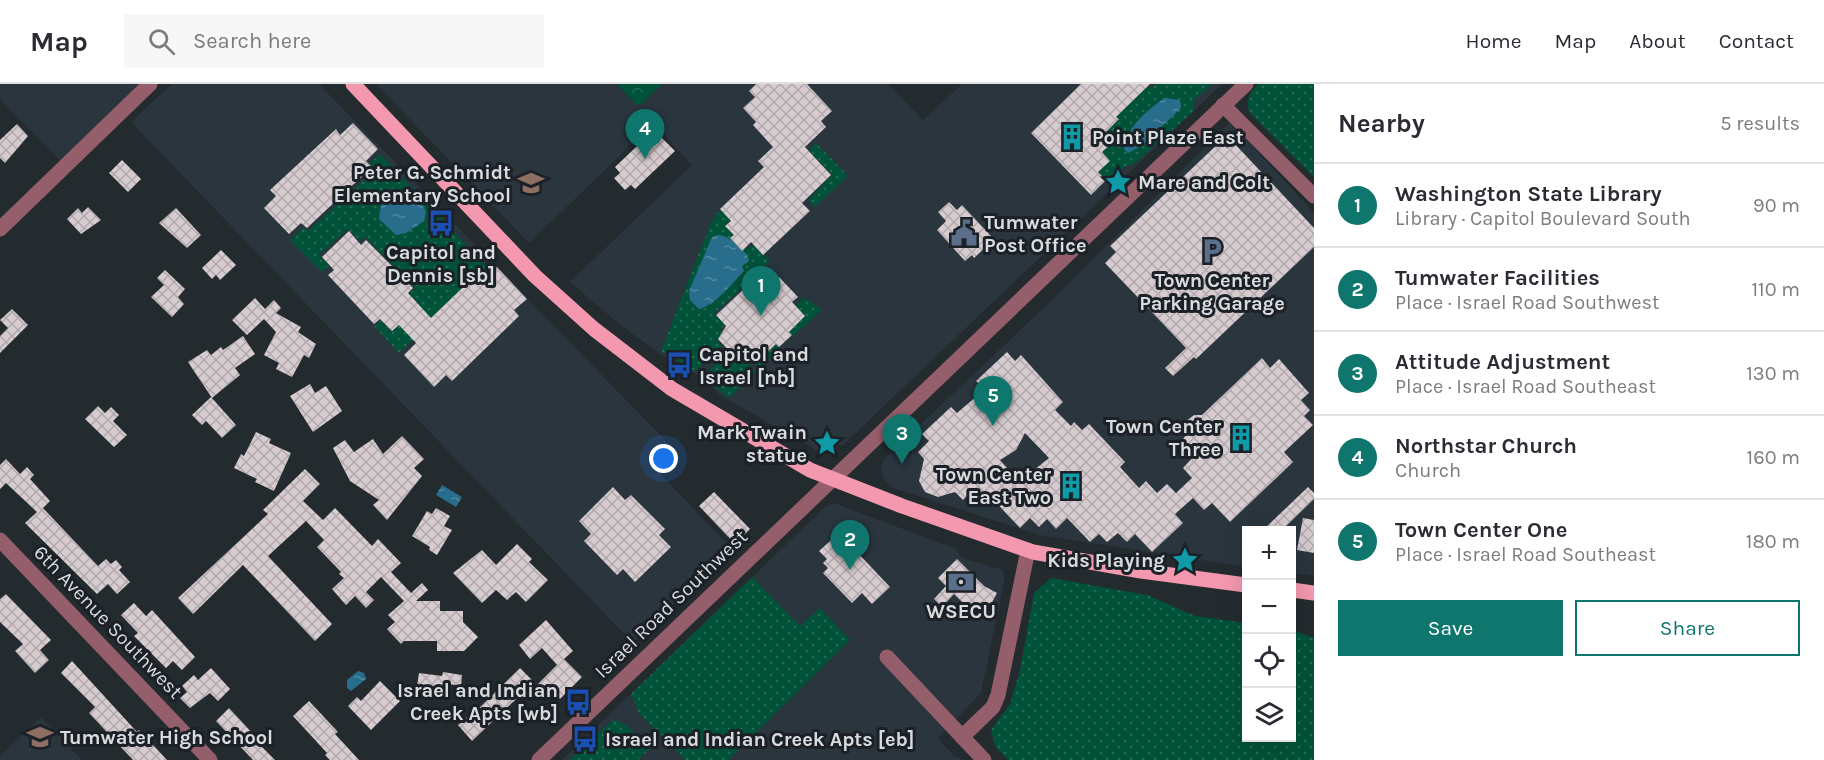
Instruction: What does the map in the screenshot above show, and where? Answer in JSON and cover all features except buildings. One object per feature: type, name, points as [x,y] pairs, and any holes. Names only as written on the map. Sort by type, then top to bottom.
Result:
[{"type":"main road","points":[[353,84],[524,264],[594,329],[672,389],[810,470],[902,506],[1028,550],[1141,571],[1242,584]]},
{"type":"main road","points":[[1296,591],[1314,593]]},
{"type":"street","points":[[0,229],[150,84]]},
{"type":"street","name":"Israel Road Southwest","points":[[539,760],[1245,84]]},
{"type":"street","points":[[1224,105],[1314,196]]},
{"type":"street","name":"6th Avenue Southwest","points":[[0,540],[210,760]]},
{"type":"street","points":[[962,737],[993,707],[998,695],[1028,550]]},
{"type":"street","points":[[887,657],[984,760]]},
{"type":"shaded area","points":[[0,84],[143,84],[61,162],[0,99]]},
{"type":"shaded area","points":[[172,84],[319,84],[667,442],[648,461],[731,548],[633,643],[131,122]]},
{"type":"shaded area","points":[[376,84],[888,84],[923,120],[962,84],[1222,84],[842,446],[830,439],[824,441],[818,451],[720,395],[709,383],[677,362],[670,361],[619,324],[570,282],[692,165],[653,124],[529,243]]},
{"type":"shaded area","points":[[1230,122],[1314,213],[1314,576],[1296,574],[1296,526],[1242,526],[1242,566],[1040,535],[893,488],[884,480],[881,469],[885,458],[1053,299]]},
{"type":"shaded area","points":[[834,503],[956,549],[962,558],[1003,570],[1004,582],[981,693],[938,738],[954,756],[963,760],[562,760],[824,508]]},
{"type":"shaded area","name":"Tumwater High School","points":[[41,717],[82,760],[0,760],[0,756]]},
{"type":"green space","points":[[617,84],[662,84],[641,104],[636,104]]},
{"type":"green space","points":[[1156,84],[1212,84],[1194,100],[1194,111],[1135,163],[1124,167],[1108,182],[1098,172],[1110,161],[1102,152],[1114,141],[1106,132],[1118,120],[1116,117],[1148,86],[1151,88]]},
{"type":"green space","points":[[1258,84],[1314,84],[1314,177],[1249,112],[1249,97]]},
{"type":"green space","points":[[816,143],[848,176],[815,207],[808,200],[832,175],[809,150]]},
{"type":"green space","points":[[380,154],[487,267],[399,353],[374,326],[380,320],[392,332],[420,305],[409,294],[415,288],[365,237],[360,241],[348,229],[319,255],[329,265],[322,272],[290,240],[303,228],[308,231],[375,170],[370,163]]},
{"type":"green space","points":[[720,209],[730,220],[725,226],[747,249],[753,245],[770,261],[714,314],[725,325],[720,330],[723,334],[717,339],[722,346],[695,371],[661,351],[711,223]]},
{"type":"green space","points":[[804,297],[822,310],[793,336],[789,332],[805,316],[795,306]]},
{"type":"green space","points":[[776,344],[781,349],[759,369],[744,353],[748,350],[758,361]]},
{"type":"green space","points":[[732,348],[756,372],[729,398],[702,377]]},
{"type":"green space","points":[[752,577],[800,626],[820,608],[850,640],[728,760],[685,760],[639,713],[631,694]]},
{"type":"green space","points":[[1051,578],[1147,595],[1195,616],[1242,622],[1242,742],[1296,742],[1296,631],[1314,638],[1314,760],[1008,760],[995,746],[991,730],[1010,704],[1020,671],[1034,593]]},
{"type":"green space","points":[[613,720],[625,724],[651,748],[638,760],[569,760]]},
{"type":"water","points":[[1164,98],[1180,100],[1181,108],[1143,145],[1128,153],[1124,149],[1133,126]]},
{"type":"water","points":[[407,190],[416,196],[426,211],[424,221],[406,233],[396,235],[379,219],[381,207],[390,191]]},
{"type":"water","points":[[717,235],[737,244],[745,252],[749,261],[742,266],[744,271],[724,293],[712,303],[699,309],[690,300],[689,291],[712,237]]},
{"type":"water","points":[[442,485],[462,497],[456,507],[436,495]]},
{"type":"water","points":[[358,671],[364,673],[366,679],[351,691],[347,688],[347,680]]},
{"type":"place","name":"Point Plaze East","points":[[1072,137]]},
{"type":"place","name":"Northstar Church","points":[[645,159]]},
{"type":"place","name":"Mare and Colt","points":[[1118,182]]},
{"type":"place","name":"Peter G. Schmidt Elementary School","points":[[531,183]]},
{"type":"place","name":"Capitol and Dennis [sb]","points":[[441,223]]},
{"type":"place","name":"Tumwater Post Office","points":[[964,233]]},
{"type":"place","name":"Town Center Parking Garage","points":[[1212,251]]},
{"type":"place","name":"Washington State Library","points":[[761,316]]},
{"type":"place","name":"Capitol and Israel [nb]","points":[[679,365]]},
{"type":"place","name":"Town Center One","points":[[993,426]]},
{"type":"place","name":"Town Center Three","points":[[1241,438]]},
{"type":"place","name":"Mark Twain statue","points":[[827,443]]},
{"type":"place","name":"Attitude Adjustment","points":[[902,464]]},
{"type":"place","name":"Town Center East Two","points":[[1071,486]]},
{"type":"place","name":"Kids Playing","points":[[1185,560]]},
{"type":"place","name":"Tumwater Facilities","points":[[850,570]]},
{"type":"place","name":"WSECU","points":[[961,582]]},
{"type":"place","name":"Israel and Indian Creek Apts [wb]","points":[[578,702]]},
{"type":"place","name":"Tumwater High School","points":[[40,737]]},
{"type":"place","name":"Israel and Indian Creek Apts [eb]","points":[[585,739]]}]
